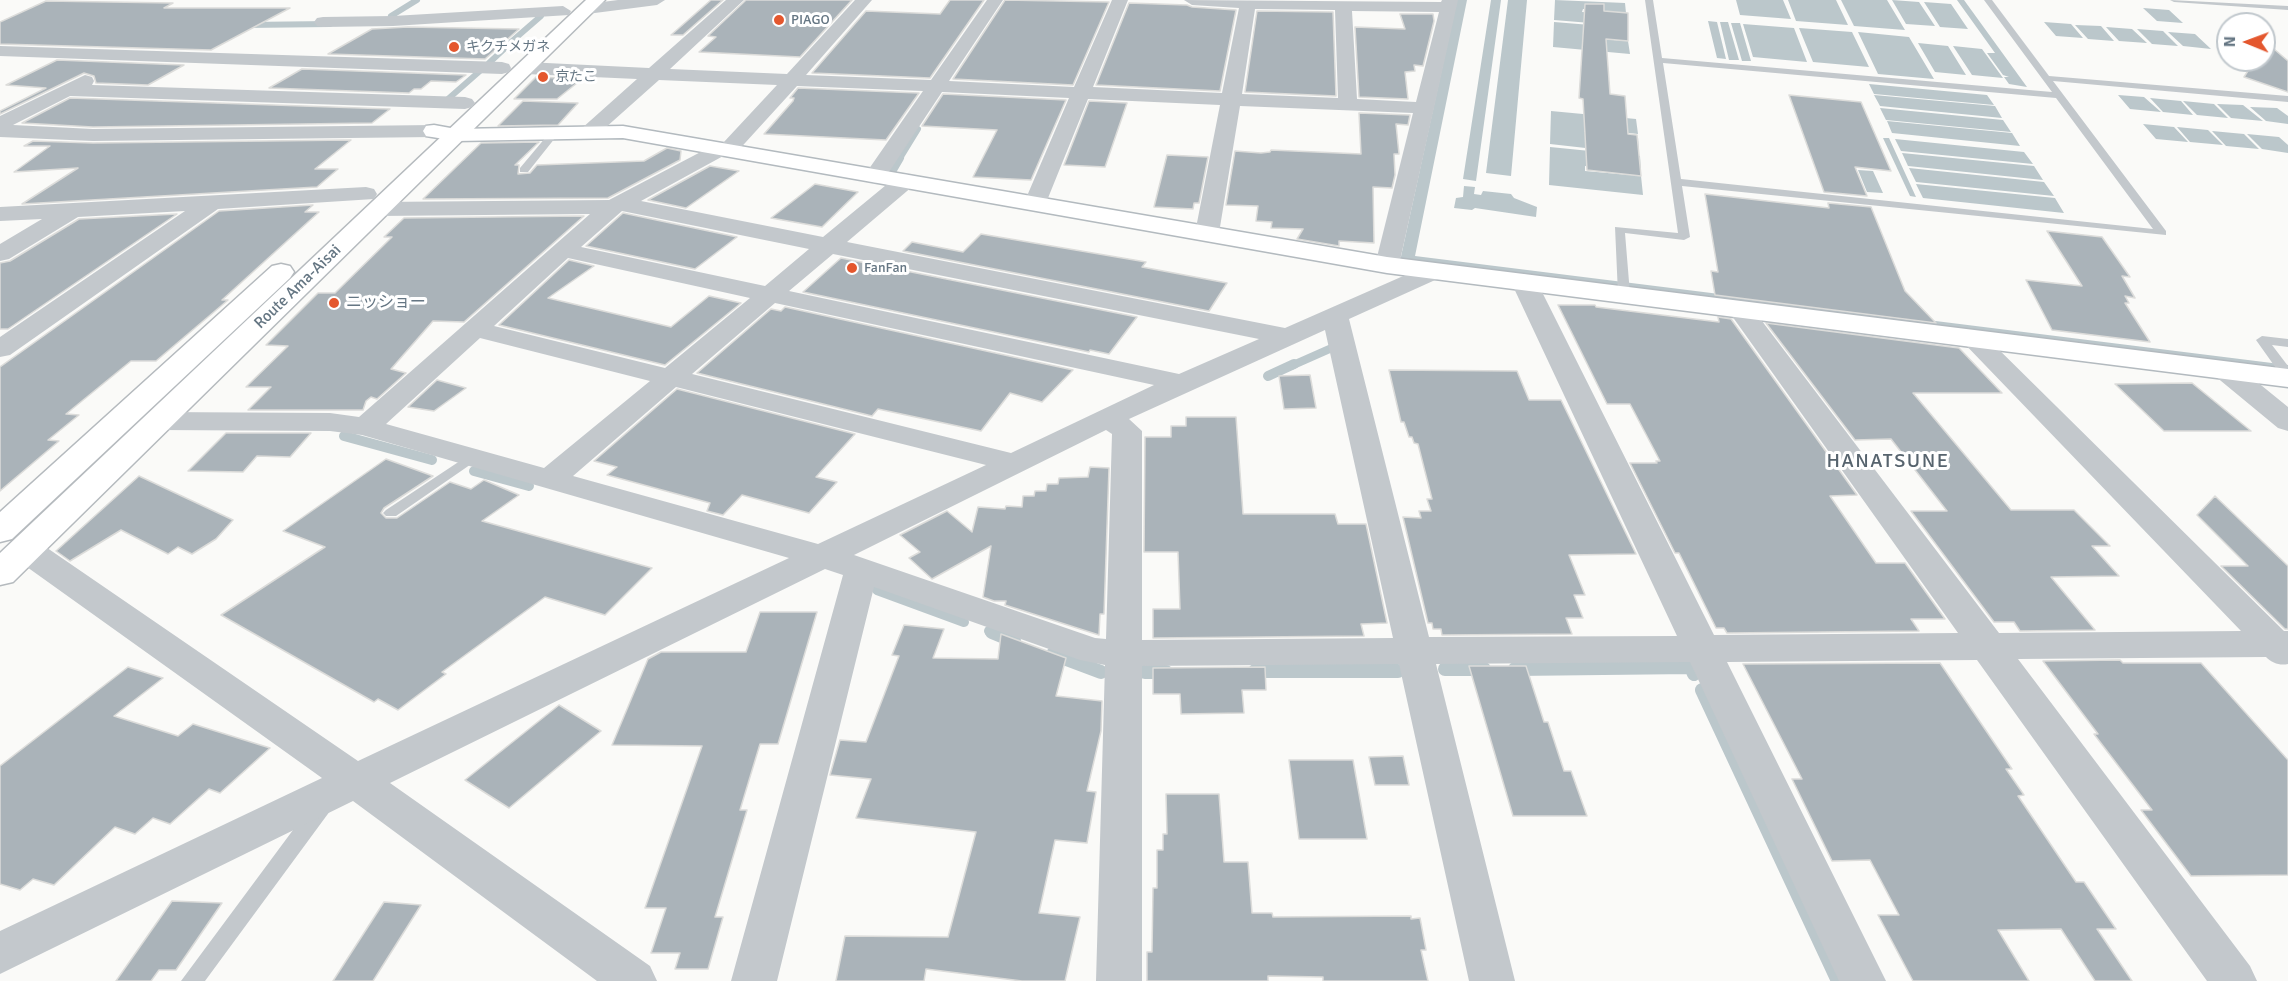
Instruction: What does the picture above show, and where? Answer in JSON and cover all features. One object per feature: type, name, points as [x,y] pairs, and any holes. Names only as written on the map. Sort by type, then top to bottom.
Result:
[{"type":"main road","name":"Route Ama-Aisai","points":[[8,551],[580,5]]},
{"type":"main road","name":"Route Ama-Aisai","points":[[445,133],[465,102],[514,68]]},
{"type":"main road","points":[[445,133],[623,132],[1387,265],[1524,282],[1623,288],[1740,309],[2225,370],[2285,372]]},
{"type":"main road","name":"Route Ama-Aisai","points":[[8,551],[159,421],[372,202]]},
{"type":"street","points":[[346,5],[324,22],[393,21],[657,0]]},
{"type":"street","points":[[588,133],[736,0]]},
{"type":"street","points":[[365,427],[563,250],[616,206],[725,150],[793,80],[864,0]]},
{"type":"street","points":[[876,176],[995,0]]},
{"type":"street","points":[[1035,204],[1120,0]]},
{"type":"street","points":[[1192,0],[1248,4],[1449,4],[1387,265]]},
{"type":"street","points":[[1207,233],[1248,4]]},
{"type":"street","points":[[1347,4],[1348,105]]},
{"type":"street","points":[[0,51],[514,68],[1424,108]]},
{"type":"street","points":[[0,124],[134,56]]},
{"type":"street","points":[[67,90],[465,102]]},
{"type":"street","points":[[0,131],[93,135],[445,133]]},
{"type":"street","points":[[549,479],[905,181]]},
{"type":"street","points":[[0,349],[213,202]]},
{"type":"street","points":[[0,214],[213,202],[616,206],[828,245],[1288,337]]},
{"type":"street","points":[[0,254],[74,210]]},
{"type":"street","points":[[563,250],[1182,383]]},
{"type":"street","points":[[0,954],[1108,418],[1435,271]]},
{"type":"street","points":[[1524,282],[1863,981]]},
{"type":"street","points":[[1740,309],[2234,981]]},
{"type":"street","points":[[1335,316],[1492,981]]},
{"type":"street","points":[[475,329],[1016,463]]},
{"type":"street","points":[[1972,338],[2284,649]]},
{"type":"street","points":[[2225,370],[2288,422]]},
{"type":"street","points":[[1108,418],[1127,431],[1119,981]]},
{"type":"street","points":[[159,421],[330,422],[365,427],[822,556],[1093,651],[1124,654],[1988,647],[2284,649]]},
{"type":"street","points":[[8,551],[344,787],[634,981]]},
{"type":"street","points":[[754,981],[861,570]]},
{"type":"lane","points":[[1623,288],[1619,229],[1684,237],[1649,0]]},
{"type":"lane","points":[[1676,182],[2162,233],[1988,0]]},
{"type":"lane","points":[[2174,0],[2287,9]]},
{"type":"lane","points":[[1658,60],[2059,95]]},
{"type":"lane","points":[[2046,78],[2288,99]]},
{"type":"lane","points":[[524,170],[554,133]]},
{"type":"lane","points":[[2285,372],[2262,340],[2288,343]]},
{"type":"lane","points":[[391,513],[472,457]]},
{"type":"lane","points":[[192,981],[344,787]]},
{"type":"shaded area","points":[[1457,0],[1467,0],[1415,256],[2288,365],[2288,372],[1400,261]]},
{"type":"shaded area","points":[[1491,0],[1501,0],[1476,181],[1463,179]]},
{"type":"shaded area","points":[[1508,0],[1527,0],[1511,176],[1486,173]]},
{"type":"shaded area","points":[[1555,0],[1625,3],[1626,13],[1583,9],[1582,12],[1595,13],[1627,26],[1554,20]]},
{"type":"shaded area","points":[[1736,0],[1783,0],[1791,19],[1740,15]]},
{"type":"shaded area","points":[[1788,0],[1836,0],[1848,25],[1796,21]]},
{"type":"shaded area","points":[[1841,0],[1887,0],[1905,30],[1854,26]]},
{"type":"shaded area","points":[[1892,0],[1919,2],[1935,26],[1906,24]]},
{"type":"shaded area","points":[[1957,0],[1964,0],[2027,87],[2009,84],[2004,77],[2009,77],[2003,75],[1987,53],[1995,53]]},
{"type":"shaded area","points":[[1924,2],[1951,4],[1968,29],[1940,27]]},
{"type":"shaded area","points":[[2143,8],[2169,10],[2183,23],[2157,21]]},
{"type":"shaded area","points":[[1708,21],[1717,22],[1726,59],[1717,58]]},
{"type":"shaded area","points":[[1554,22],[1627,28],[1628,40],[1583,35],[1583,38],[1628,41],[1630,54],[1553,47]]},
{"type":"shaded area","points":[[1720,22],[1728,22],[1739,60],[1729,60]]},
{"type":"shaded area","points":[[2044,22],[2071,24],[2083,38],[2056,36]]},
{"type":"shaded area","points":[[1731,23],[1740,23],[1751,61],[1742,61]]},
{"type":"shaded area","points":[[1743,24],[1794,28],[1807,62],[1753,57]]},
{"type":"shaded area","points":[[2075,25],[2101,26],[2114,41],[2088,39]]},
{"type":"shaded area","points":[[2106,27],[2132,29],[2147,43],[2119,41]]},
{"type":"shaded area","points":[[1799,28],[1852,32],[1869,67],[1813,62]]},
{"type":"shaded area","points":[[2137,29],[2163,31],[2178,46],[2152,44]]},
{"type":"shaded area","points":[[1858,32],[1909,37],[1934,79],[1878,74]]},
{"type":"shaded area","points":[[2168,32],[2195,34],[2211,49],[2183,46]]},
{"type":"shaded area","points":[[1918,43],[1948,46],[1966,75],[1935,72]]},
{"type":"shaded area","points":[[1953,46],[1982,49],[2003,78],[1972,75]]},
{"type":"shaded area","points":[[1869,84],[1987,95],[1994,105],[1874,94]]},
{"type":"shaded area","points":[[1874,95],[1995,106],[2002,118],[1880,106]]},
{"type":"shaded area","points":[[2118,95],[2144,97],[2161,112],[2130,109]]},
{"type":"shaded area","points":[[2150,98],[2181,101],[2193,115],[2163,112]]},
{"type":"shaded area","points":[[2183,101],[2214,104],[2228,118],[2197,115]]},
{"type":"shaded area","points":[[2217,104],[2243,105],[2263,121],[2231,118]]},
{"type":"shaded area","points":[[2250,107],[2277,108],[2288,116],[2288,124],[2266,121]]},
{"type":"shaded area","points":[[1880,108],[2003,120],[2011,132],[1886,120]]},
{"type":"shaded area","points":[[1551,111],[1636,119],[1638,134],[1585,128],[1584,132],[1638,137],[1639,154],[1550,144]]},
{"type":"shaded area","points":[[1887,121],[2012,133],[2020,146],[1892,133]]},
{"type":"shaded area","points":[[2143,124],[2174,127],[2188,142],[2156,139]]},
{"type":"shaded area","points":[[2177,127],[2208,130],[2223,145],[2190,142]]},
{"type":"shaded area","points":[[2212,131],[2244,134],[2259,149],[2226,146]]},
{"type":"shaded area","points":[[2247,134],[2279,137],[2288,145],[2288,153],[2262,149]]},
{"type":"shaded area","points":[[1883,138],[1889,138],[1916,197],[1910,196]]},
{"type":"shaded area","points":[[1895,139],[2024,152],[2033,164],[1901,151]]},
{"type":"shaded area","points":[[1550,147],[1640,156],[1641,173],[1585,166],[1585,171],[1641,176],[1643,195],[1549,185]]},
{"type":"shaded area","points":[[1902,153],[2034,166],[2043,180],[1908,166]]},
{"type":"shaded area","points":[[1909,168],[2044,182],[2054,196],[1916,182]]},
{"type":"shaded area","points":[[1858,170],[1873,171],[1883,193],[1867,192]]},
{"type":"shaded area","points":[[1916,184],[2055,198],[2064,213],[1923,198]]},
{"type":"shaded area","points":[[1464,186],[1475,187],[1474,194],[1481,195],[1483,191],[1511,194],[1514,198],[1537,207],[1536,217],[1475,208],[1472,210],[1454,208],[1456,198],[1463,197]]},
{"type":"building","points":[[711,0],[723,0],[683,35],[671,35]]},
{"type":"building","points":[[746,0],[852,0],[800,57],[699,52],[716,37],[708,36]]},
{"type":"building","points":[[950,0],[984,0],[930,78],[812,73],[866,11],[940,14]]},
{"type":"building","points":[[1005,0],[1109,2],[1073,85],[953,79]]},
{"type":"building","points":[[46,1],[173,3],[164,8],[290,8],[211,50],[0,44],[0,22]]},
{"type":"building","points":[[1129,3],[1236,10],[1220,91],[1096,85]]},
{"type":"building","points":[[1585,4],[1604,4],[1604,11],[1628,13],[1628,41],[1606,39],[1610,94],[1625,96],[1628,134],[1637,135],[1641,176],[1587,170],[1583,99],[1579,98]]},
{"type":"building","points":[[1257,11],[1333,12],[1336,96],[1245,92]]},
{"type":"building","points":[[1400,14],[1433,14],[1434,21],[1423,66],[1414,65],[1415,71],[1405,72],[1408,99],[1359,97],[1355,27],[1405,29]]},
{"type":"building","points":[[408,27],[519,29],[485,59],[328,54],[372,29]]},
{"type":"building","points":[[2276,51],[2288,61],[2288,92],[2244,77],[2247,72],[2276,72]]},
{"type":"building","points":[[57,60],[184,65],[148,85],[96,83],[94,76],[84,73],[0,114],[0,111],[46,88],[6,85]]},
{"type":"building","points":[[302,69],[466,75],[456,82],[431,81],[421,89],[414,89],[409,93],[269,88]]},
{"type":"building","points":[[536,77],[582,79],[557,99],[514,99]]},
{"type":"building","points":[[798,88],[919,93],[886,140],[764,134],[793,101],[794,98],[790,98]]},
{"type":"building","points":[[943,94],[1066,100],[1031,180],[973,177],[997,130],[922,126]]},
{"type":"building","points":[[1789,95],[1861,102],[1891,171],[1855,167],[1867,196],[1824,192]]},
{"type":"building","points":[[70,98],[390,109],[372,123],[93,127],[22,123]]},
{"type":"building","points":[[523,101],[578,103],[558,125],[498,126]]},
{"type":"building","points":[[1089,101],[1127,103],[1105,167],[1064,165]]},
{"type":"building","points":[[1359,113],[1410,115],[1408,125],[1396,124],[1399,154],[1394,154],[1395,175],[1392,188],[1373,187],[1374,243],[1339,241],[1339,246],[1297,239],[1303,229],[1271,228],[1272,222],[1256,221],[1258,206],[1226,205],[1235,151],[1261,153],[1271,150],[1361,154]]},
{"type":"building","points":[[351,140],[315,169],[338,169],[317,187],[22,204],[78,168],[14,172],[50,146],[24,146],[33,141],[93,143]]},
{"type":"building","points":[[539,142],[515,165],[519,165],[518,174],[530,173],[537,165],[644,161],[667,148],[681,151],[680,160],[608,198],[423,199],[481,143]]},
{"type":"building","points":[[1167,155],[1208,157],[1199,203],[1194,203],[1193,209],[1154,207]]},
{"type":"building","points":[[710,166],[739,171],[686,208],[648,200]]},
{"type":"building","points":[[815,184],[858,192],[822,227],[771,218]]},
{"type":"building","points":[[1705,194],[1829,208],[1828,203],[1871,207],[1905,291],[1936,323],[1715,295],[1711,271],[1718,272]]},
{"type":"building","points":[[313,205],[305,212],[319,212],[222,300],[228,300],[156,361],[131,361],[66,414],[79,415],[48,440],[59,441],[0,491],[0,367],[219,211]]},
{"type":"building","points":[[623,213],[737,237],[695,269],[586,246]]},
{"type":"building","points":[[177,214],[8,329],[0,329],[0,263],[10,261],[79,219]]},
{"type":"building","points":[[584,216],[464,322],[433,321],[391,369],[406,373],[377,399],[371,397],[366,401],[363,410],[248,410],[271,387],[246,387],[288,346],[266,345],[318,293],[335,293],[392,237],[384,237],[404,218]]},
{"type":"building","points":[[2047,231],[2102,237],[2130,277],[2122,276],[2135,298],[2125,296],[2129,303],[2125,303],[2150,342],[2052,330],[2026,280],[2082,286]]},
{"type":"building","points":[[981,234],[1146,262],[1142,267],[1227,283],[1209,311],[903,251],[912,242],[963,252]]},
{"type":"building","points":[[841,258],[1137,317],[1109,354],[1090,350],[1089,352],[803,292]]},
{"type":"building","points":[[569,260],[594,266],[548,298],[671,327],[709,296],[741,303],[665,365],[499,325]]},
{"type":"building","points":[[1558,305],[1595,305],[1596,307],[1719,322],[1718,317],[1731,319],[1857,495],[1830,496],[1876,563],[1905,563],[1945,619],[1911,619],[1919,631],[1727,633],[1724,628],[1716,628],[1679,553],[1675,553],[1630,463],[1660,461],[1630,404],[1607,404]]},
{"type":"building","points":[[785,307],[1073,370],[1042,402],[1010,393],[981,431],[878,409],[872,416],[697,373],[771,309],[781,311]]},
{"type":"building","points":[[1766,323],[1959,348],[2002,393],[1913,393],[2011,510],[2074,510],[2110,546],[2092,546],[2119,576],[2051,577],[2095,630],[2020,631],[2014,622],[1994,622],[1911,511],[1947,511],[1891,439],[1855,440]]},
{"type":"building","points":[[1389,370],[1517,371],[1529,400],[1561,400],[1636,554],[1569,555],[1585,595],[1574,595],[1583,618],[1566,618],[1572,634],[1442,635],[1441,629],[1433,629],[1432,623],[1428,623],[1403,517],[1421,518],[1419,511],[1431,511],[1427,499],[1432,499],[1418,444],[1414,443],[1412,437],[1409,437],[1404,422],[1401,422]]},
{"type":"building","points":[[1310,375],[1316,408],[1284,409],[1279,376]]},
{"type":"building","points":[[437,380],[466,388],[434,411],[408,407]]},
{"type":"building","points":[[2192,383],[2251,431],[2164,431],[2115,384]]},
{"type":"building","points":[[677,389],[855,434],[816,477],[837,482],[809,513],[742,495],[723,515],[707,511],[710,503],[607,475],[617,467],[594,461]]},
{"type":"building","points":[[1186,417],[1236,417],[1243,514],[1335,514],[1338,524],[1366,524],[1387,623],[1361,624],[1364,636],[1153,638],[1153,609],[1180,609],[1178,552],[1144,552],[1145,437],[1171,437],[1171,426],[1186,426]]},
{"type":"building","points":[[226,433],[311,433],[290,457],[257,456],[243,472],[188,471]]},
{"type":"building","points":[[386,459],[433,476],[384,508],[381,513],[386,518],[397,518],[450,482],[471,489],[484,480],[519,495],[482,521],[652,568],[605,615],[545,597],[442,672],[446,674],[398,710],[378,699],[374,702],[221,615],[325,547],[283,531]]},
{"type":"building","points":[[1090,467],[1109,468],[1104,614],[1100,614],[1099,635],[1005,605],[1006,601],[994,601],[983,597],[991,546],[932,579],[909,558],[920,552],[900,535],[947,511],[972,532],[978,507],[1005,509],[1006,506],[1022,507],[1023,496],[1034,496],[1035,491],[1046,491],[1047,484],[1058,484],[1059,478],[1088,477]]},
{"type":"building","points":[[139,476],[233,520],[216,539],[192,554],[178,547],[168,554],[121,530],[70,561],[56,551]]},
{"type":"building","points":[[2215,496],[2288,566],[2288,629],[2285,629],[2221,566],[2248,566],[2197,515]]},
{"type":"building","points":[[760,612],[817,612],[778,744],[760,744],[740,810],[747,810],[715,917],[723,917],[708,969],[675,969],[680,953],[651,953],[666,908],[645,908],[702,746],[612,745],[648,659],[661,652],[746,652]]},
{"type":"building","points":[[904,625],[944,629],[933,658],[998,659],[1001,634],[1066,658],[1056,696],[1102,701],[1101,731],[1087,791],[1096,792],[1087,843],[1055,840],[1039,913],[1080,917],[1065,981],[1022,981],[926,969],[924,981],[836,981],[845,936],[948,937],[976,832],[856,818],[871,779],[830,775],[840,740],[866,742],[899,656],[892,655]]},
{"type":"building","points":[[2120,660],[2123,663],[2201,663],[2288,760],[2288,875],[2191,876],[2141,810],[2152,810],[2094,734],[2098,734],[2043,661]]},
{"type":"building","points":[[1940,663],[2012,769],[2006,769],[2024,795],[2018,796],[2076,882],[2084,882],[2116,929],[2097,929],[2132,981],[2095,981],[2061,929],[1998,930],[2029,981],[1913,981],[1878,915],[1899,915],[1870,860],[1832,861],[1792,779],[1802,779],[1743,664]]},
{"type":"building","points":[[1469,666],[1526,666],[1544,722],[1548,722],[1564,771],[1571,771],[1587,816],[1513,816]]},
{"type":"building","points":[[128,667],[163,678],[114,716],[178,736],[193,724],[270,748],[220,793],[209,789],[170,824],[153,818],[135,834],[115,827],[54,885],[33,879],[20,890],[0,884],[0,766]]},
{"type":"building","points":[[1265,667],[1266,690],[1242,690],[1244,713],[1181,714],[1180,694],[1153,694],[1153,668]]},
{"type":"building","points":[[559,705],[601,731],[509,808],[465,780]]},
{"type":"building","points":[[1403,756],[1409,785],[1375,785],[1369,757]]},
{"type":"building","points":[[1289,760],[1353,760],[1367,839],[1299,839]]},
{"type":"building","points":[[1166,794],[1219,794],[1224,862],[1248,862],[1252,913],[1272,913],[1273,917],[1411,916],[1411,919],[1420,918],[1426,950],[1421,950],[1428,981],[1323,981],[1323,977],[1268,976],[1268,981],[1147,981],[1147,952],[1152,952],[1153,888],[1157,888],[1157,850],[1163,850],[1163,834],[1167,834]]},
{"type":"building","points":[[172,901],[222,903],[176,970],[159,970],[151,981],[116,981]]},
{"type":"building","points":[[384,902],[421,905],[373,981],[333,981]]},
{"type":"waterway","points":[[391,16],[417,0]]},
{"type":"waterway","points":[[511,42],[541,16]]},
{"type":"waterway","points":[[246,25],[330,24]]},
{"type":"waterway","points":[[489,63],[504,49]]},
{"type":"waterway","points":[[448,99],[481,70]]},
{"type":"waterway","points":[[899,160],[918,129]]},
{"type":"waterway","points":[[893,170],[900,158]]},
{"type":"waterway","points":[[1291,366],[1334,347]]},
{"type":"waterway","points":[[1268,376],[1294,364]]},
{"type":"waterway","points":[[344,436],[432,460]]},
{"type":"waterway","points":[[474,471],[529,486]]},
{"type":"waterway","points":[[877,590],[964,622]]},
{"type":"waterway","points":[[989,631],[996,634]]},
{"type":"waterway","points":[[992,632],[1014,641]]},
{"type":"waterway","points":[[1053,654],[1101,672]]},
{"type":"waterway","points":[[1515,669],[1691,667],[1694,674]]},
{"type":"waterway","points":[[1445,669],[1484,669]]},
{"type":"waterway","points":[[1255,671],[1398,671]]},
{"type":"waterway","points":[[1145,672],[1166,672]]},
{"type":"waterway","points":[[1702,690],[1838,981]]},
{"type":"place","name":"PIAGO","points":[[779,20]]},
{"type":"place","name":"キクチメガネ","points":[[454,47]]},
{"type":"place","name":"京たこ","points":[[543,77]]},
{"type":"place","name":"FanFan","points":[[852,268]]},
{"type":"place","name":"ニッショー","points":[[334,303]]},
{"type":"district","name":"HANATSUNE","points":[[1888,462]]}]
